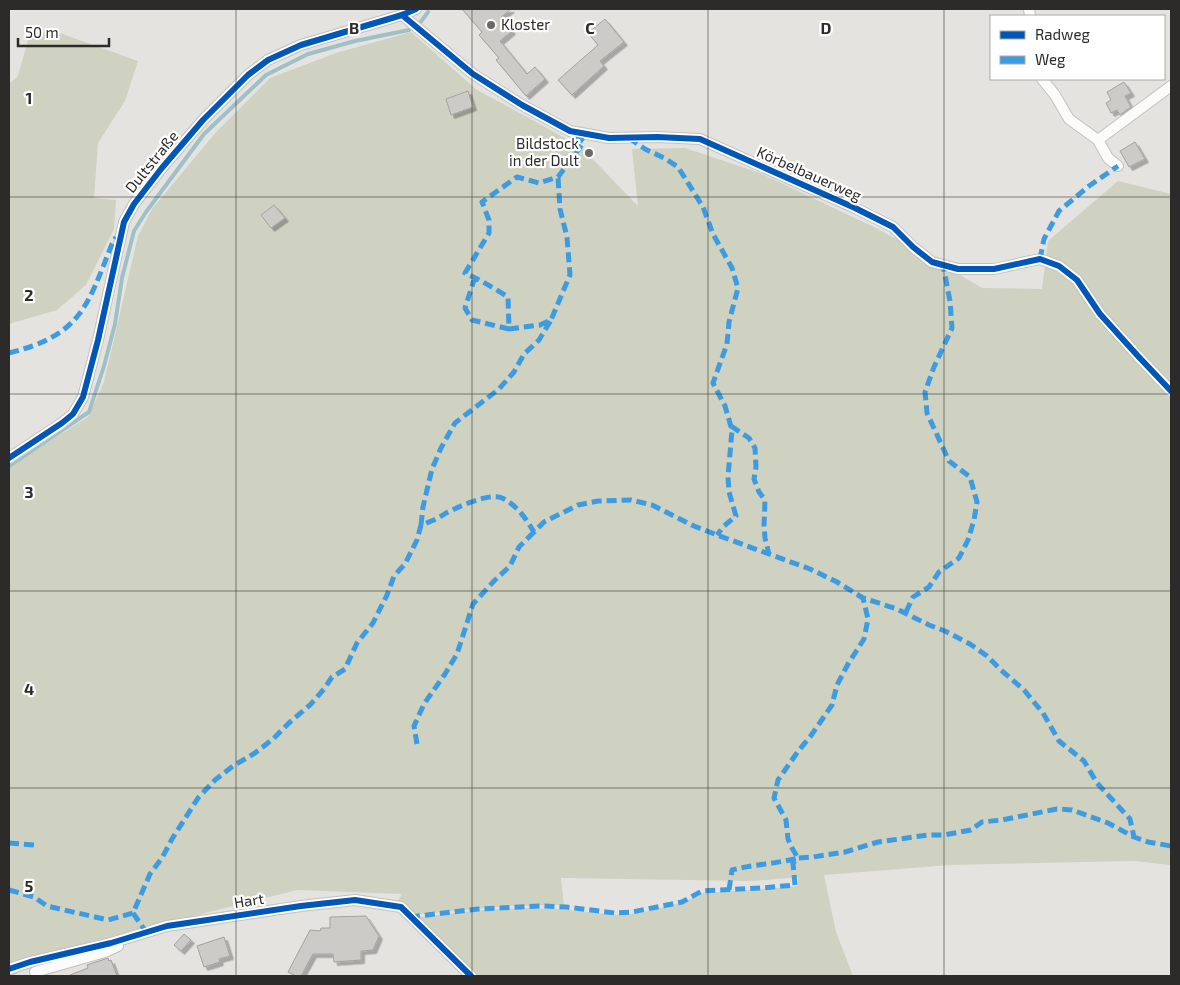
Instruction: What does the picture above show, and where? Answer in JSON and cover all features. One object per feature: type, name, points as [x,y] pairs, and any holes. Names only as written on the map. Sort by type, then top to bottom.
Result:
[{"type":"street","name":"Dultstraße","points":[[9,458],[73,414],[83,397],[98,340],[124,222],[134,204],[160,169],[203,120],[248,76],[268,60],[301,45],[402,15],[416,9]]},
{"type":"street","name":"Körbelbauerweg","points":[[402,15],[473,74],[522,105],[570,131],[609,138],[658,137],[700,139],[855,208],[893,227],[913,247],[937,264],[958,269],[994,269],[1040,259],[1059,266],[1077,280],[1100,314],[1171,391]]},
{"type":"street","points":[[1043,80],[1055,95],[1069,119],[1098,140],[1108,158],[1118,166]]},
{"type":"street","points":[[1098,140],[1171,86]]},
{"type":"street","name":"Hart","points":[[9,969],[176,925],[300,906],[355,900],[401,907],[471,976]]},
{"type":"street","name":"Hart","points":[[38,976],[35,972],[105,952],[146,932]]},
{"type":"green space","points":[[54,31],[138,61],[125,101],[98,143],[94,198],[116,200],[114,229],[86,285],[57,310],[9,324],[9,84],[18,76],[30,33]]},
{"type":"green space","points":[[411,32],[477,90],[581,147],[638,206],[632,149],[685,148],[760,173],[878,229],[982,288],[1042,289],[1048,241],[1118,181],[1171,194],[1171,865],[1134,861],[950,865],[824,875],[836,932],[853,976],[474,976],[445,947],[420,917],[483,910],[528,908],[560,909],[617,915],[640,913],[684,902],[703,893],[798,886],[799,877],[752,881],[561,878],[564,905],[508,906],[410,915],[396,905],[402,894],[297,890],[75,946],[30,965],[13,976],[9,976],[9,467],[88,417],[104,382],[138,236],[152,209],[217,131],[270,78],[336,53]]},
{"type":"building","points":[[462,9],[511,9],[500,18],[512,31],[500,41],[527,74],[535,67],[545,79],[526,96],[496,60],[499,58],[479,35],[482,32]]},
{"type":"building","points":[[605,19],[624,42],[600,61],[604,66],[572,95],[558,80],[598,45],[588,33]]},
{"type":"building","points":[[1124,82],[1131,93],[1125,96],[1131,107],[1120,115],[1117,110],[1111,113],[1106,103],[1111,100],[1107,92]]},
{"type":"building","points":[[468,91],[473,107],[451,115],[446,99]]},
{"type":"building","points":[[1135,142],[1145,159],[1129,167],[1120,151]]},
{"type":"building","points":[[274,205],[285,218],[271,228],[261,215]]},
{"type":"building","points":[[366,916],[379,936],[373,950],[361,951],[361,960],[334,962],[333,954],[313,954],[301,976],[288,972],[310,930],[320,931],[321,928],[330,928],[330,917]]},
{"type":"building","points":[[184,934],[191,940],[181,951],[174,945]]},
{"type":"building","points":[[224,937],[230,956],[219,959],[220,962],[204,967],[197,946]]},
{"type":"building","points":[[108,958],[109,961],[111,960],[117,976],[70,976],[88,968],[87,965]]},
{"type":"waterway","points":[[420,23],[428,12]]},
{"type":"waterway","points":[[9,466],[89,412],[115,324],[122,278],[134,231],[204,134],[266,75],[308,54],[355,41],[409,30]]},
{"type":"marked path","points":[[475,277],[465,308],[472,320],[509,329],[508,297],[487,284],[476,278],[471,276],[465,273],[489,233],[489,220],[482,202],[517,177],[539,183],[558,177],[584,142],[574,134]]},
{"type":"marked path","points":[[629,138],[678,167],[703,207],[713,234],[732,268],[738,288],[729,322],[727,344],[713,383],[725,406],[732,430],[728,477],[729,492],[736,516],[717,535]]},
{"type":"marked path","points":[[1040,259],[1044,239],[1059,211],[1089,186],[1118,166]]},
{"type":"marked path","points":[[509,329],[540,325],[551,320],[570,275],[567,237],[560,209],[558,177]]},
{"type":"marked path","points":[[9,353],[33,346],[67,327],[87,301],[116,237]]},
{"type":"marked path","points":[[906,612],[913,597],[929,587],[939,572],[959,558],[968,540],[977,502],[970,477],[949,461],[927,413],[925,392],[952,328],[950,301],[943,265]]},
{"type":"marked path","points":[[421,525],[423,507],[432,469],[455,423],[499,389],[514,372],[524,354],[539,340],[551,320]]},
{"type":"marked path","points":[[731,426],[749,438],[755,448],[756,467],[754,479],[759,492],[765,500],[764,525],[769,554]]},
{"type":"marked path","points":[[9,890],[34,897],[47,906],[108,920],[133,913],[150,874],[162,858],[198,798],[215,780],[273,739],[310,705],[332,677],[345,669],[357,643],[373,623],[394,576],[405,564],[417,540],[421,525],[466,504],[490,497],[502,498],[512,504],[534,532],[544,522],[578,505],[598,501],[631,500],[652,505],[694,526],[810,569],[837,582],[863,598],[897,609],[970,644],[987,656],[1024,690],[1043,713],[1059,741],[1084,761],[1097,783],[1130,819],[1134,837]]},
{"type":"marked path","points":[[417,744],[414,726],[424,704],[457,654],[473,604],[510,566],[519,547],[534,532]]},
{"type":"marked path","points":[[729,890],[732,870],[798,858],[788,839],[786,820],[774,798],[778,780],[832,705],[837,685],[864,639],[868,619],[863,598]]},
{"type":"marked path","points":[[410,917],[478,909],[542,906],[615,913],[632,912],[682,902],[702,891],[795,885],[793,863],[798,858],[845,852],[878,842],[928,835],[944,835],[971,830],[982,822],[1057,809],[1072,810],[1108,823],[1134,837],[1148,842],[1171,846]]},
{"type":"marked path","points":[[9,843],[35,845]]},
{"type":"marked path","points":[[133,913],[146,932]]},
{"type":"cycle path","points":[[9,458],[73,414],[83,397],[98,340],[124,222],[134,204],[161,169],[203,120],[248,75],[268,60],[301,45],[402,15],[416,9]]},
{"type":"cycle path","points":[[402,15],[473,74],[522,105],[570,131],[609,138],[657,137],[700,139],[855,208],[893,227],[913,247],[932,262],[958,269],[994,269],[1040,259],[1059,266],[1077,280],[1100,314],[1171,391]]},
{"type":"cycle path","points":[[9,969],[30,962],[111,943],[167,926],[355,900],[401,907],[471,976]]},
{"type":"place","name":"Kloster","points":[[491,25]]},
{"type":"place","name":"Bildstock in der Dult","points":[[589,153]]}]
